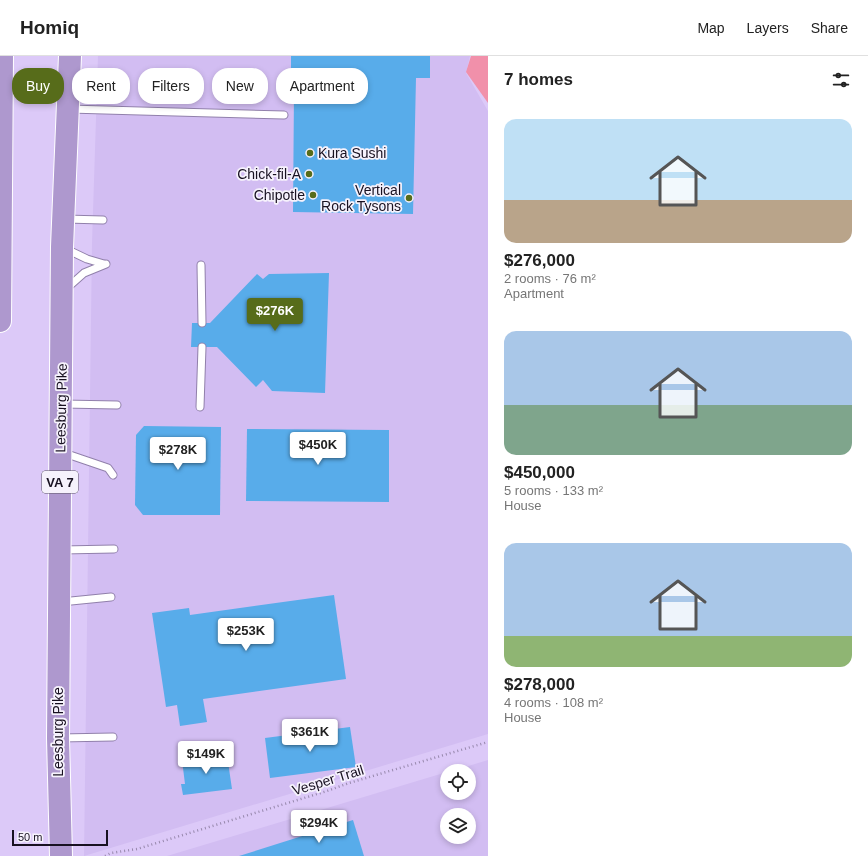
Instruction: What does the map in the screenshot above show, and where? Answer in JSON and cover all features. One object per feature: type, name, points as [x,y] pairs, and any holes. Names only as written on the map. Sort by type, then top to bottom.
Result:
[{"type":"highway","points":[[0,321],[2,56]]},
{"type":"highway","name":"Leesburg Pike","points":[[61,856],[58,738],[62,247],[70,56]]},
{"type":"lane","points":[[67,108],[284,114]]},
{"type":"lane","points":[[63,219],[103,220]]},
{"type":"lane","points":[[62,247],[87,259],[106,264],[84,273],[62,293]]},
{"type":"lane","points":[[201,265],[202,323]]},
{"type":"lane","points":[[200,407],[202,347]]},
{"type":"lane","points":[[61,404],[117,405]]},
{"type":"lane","points":[[60,452],[108,468],[113,475]]},
{"type":"lane","points":[[60,550],[114,549]]},
{"type":"lane","points":[[59,602],[111,597]]},
{"type":"lane","points":[[58,738],[113,737]]},
{"type":"path","name":"Vesper Trail","points":[[105,856],[111,853],[137,848],[488,742]]},
{"type":"shaded area","points":[[98,56],[470,56],[466,73],[488,111],[488,734],[84,856],[92,243],[96,104],[130,104],[130,68],[98,68]]},
{"type":"shaded area","points":[[471,56],[488,56],[488,103],[466,72]]},
{"type":"shaded area","points":[[488,760],[488,856],[167,856],[440,774],[440,800],[476,800],[475,764]]},
{"type":"building","points":[[291,56],[430,56],[430,78],[416,78],[413,214],[293,212],[294,104],[368,104],[368,68],[291,68]]},
{"type":"building","points":[[329,273],[325,393],[272,391],[263,380],[256,387],[217,347],[191,347],[192,323],[210,323],[257,274],[263,279],[269,274]]},
{"type":"building","points":[[144,426],[221,427],[220,515],[143,515],[135,505],[136,435]]},
{"type":"building","points":[[247,429],[389,430],[389,502],[246,501]]},
{"type":"building","points":[[334,595],[346,679],[203,699],[207,722],[180,726],[177,705],[166,707],[152,613],[189,608],[190,615]]},
{"type":"building","points":[[350,727],[356,767],[270,778],[265,738]]},
{"type":"building","points":[[227,755],[232,789],[183,795],[181,784],[185,784],[182,760]]},
{"type":"building","points":[[353,820],[364,856],[239,856]]},
{"type":"place","name":"Kura Sushi","points":[[310,153]]},
{"type":"place","name":"Chick-fil-A","points":[[309,174]]},
{"type":"place","name":"Chipotle","points":[[313,195]]},
{"type":"place","name":"Vertical Rock Tysons","points":[[409,198]]}]
